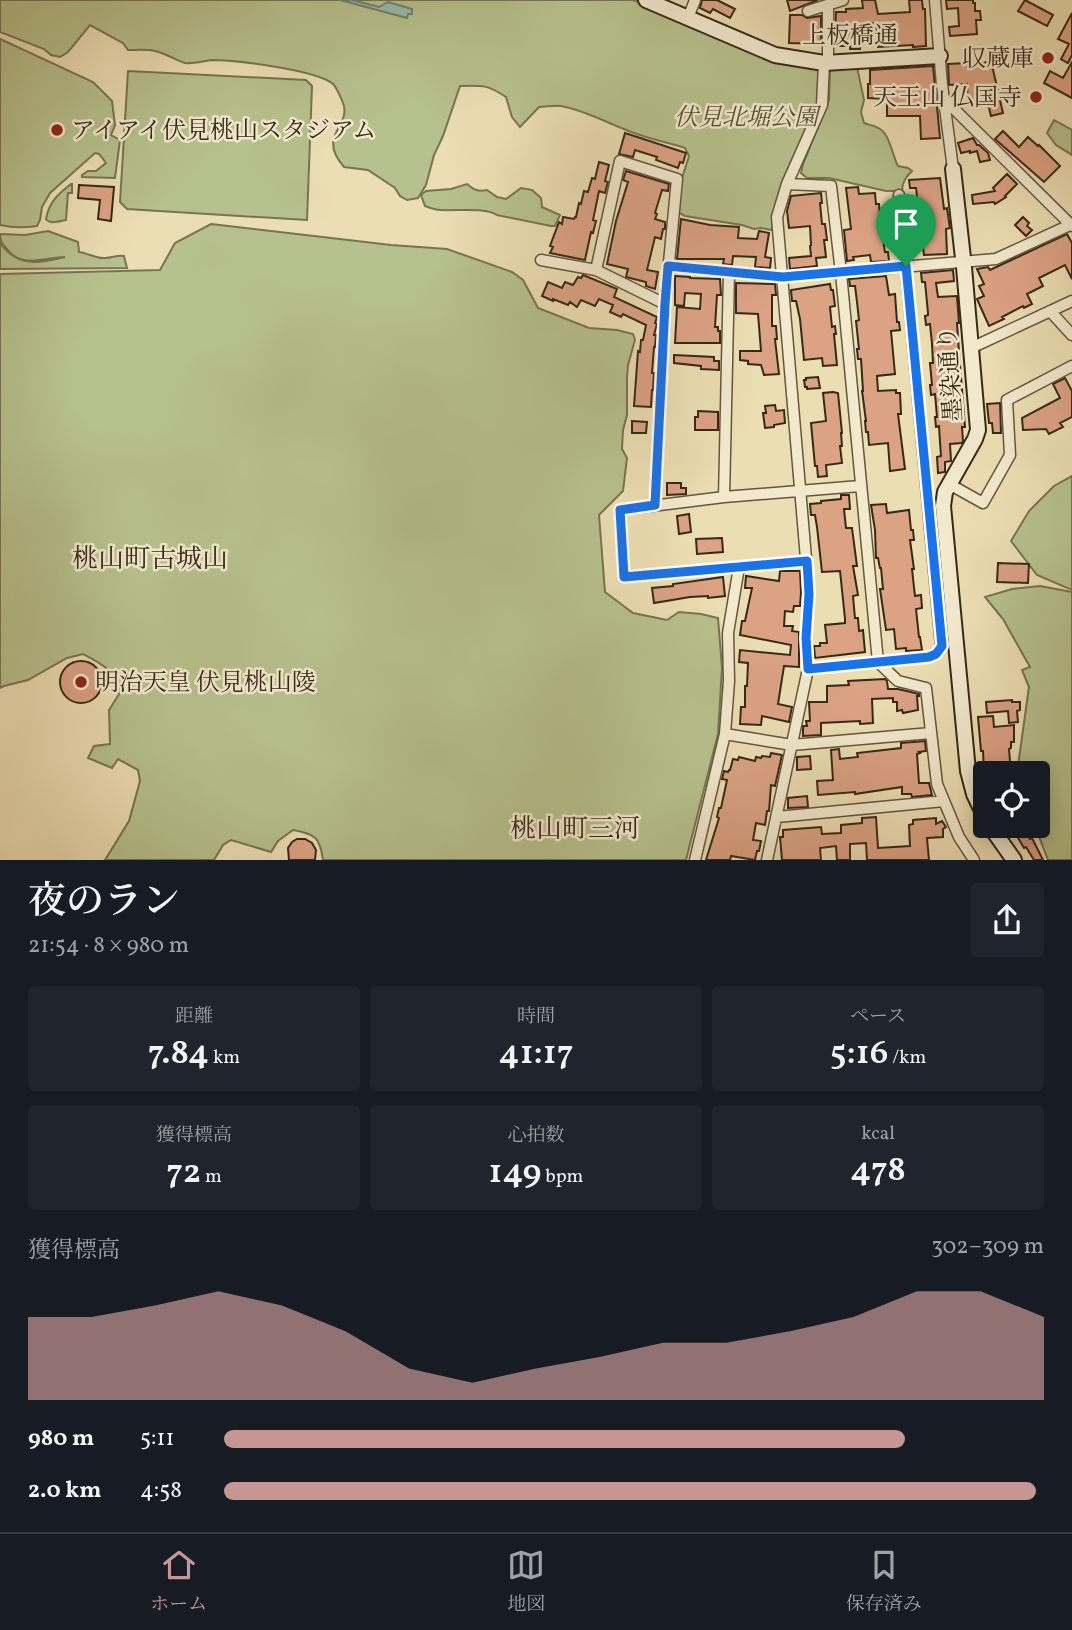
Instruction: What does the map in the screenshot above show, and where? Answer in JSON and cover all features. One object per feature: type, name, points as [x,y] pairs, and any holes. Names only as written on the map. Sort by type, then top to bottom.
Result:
[{"type":"street","name":"上板橋通","points":[[646,0],[775,55],[826,62],[940,56]]},
{"type":"street","points":[[688,18],[695,0]]},
{"type":"street","points":[[808,11],[843,0]]},
{"type":"street","name":"墨染通り","points":[[935,0],[964,262],[978,430],[943,498],[964,727],[973,790]]},
{"type":"street","points":[[767,860],[808,669],[807,561],[777,217],[787,184],[822,105],[828,5]]},
{"type":"street","points":[[668,266],[783,277],[996,259],[1072,225],[945,100]]},
{"type":"street","points":[[596,270],[620,161],[677,179],[665,304],[655,505]]},
{"type":"street","points":[[787,184],[831,186],[878,662],[898,681],[926,688],[937,784],[958,837],[974,860]]},
{"type":"street","points":[[808,669],[929,657],[936,654],[942,646],[899,195]]},
{"type":"street","points":[[541,260],[596,270],[665,304]]},
{"type":"street","points":[[724,498],[729,272]]},
{"type":"street","points":[[971,348],[1072,301]]},
{"type":"street","points":[[1050,311],[1072,335]]},
{"type":"street","points":[[949,484],[983,503],[1010,455],[1007,400],[1072,366]]},
{"type":"street","points":[[807,561],[624,577],[620,510],[860,486]]},
{"type":"street","points":[[695,860],[725,734],[729,681],[728,633],[739,567]]},
{"type":"street","points":[[725,734],[792,744],[931,733]]},
{"type":"street","points":[[776,817],[944,801]]},
{"type":"street","points":[[998,838],[1014,860]]},
{"type":"green space","name":"伏見北堀公園","points":[[0,0],[633,0],[818,67],[819,103],[774,213],[772,230],[685,216],[677,212],[682,178],[689,156],[685,148],[633,133],[561,106],[539,107],[520,127],[512,117],[506,97],[480,86],[460,86],[434,155],[426,185],[418,198],[407,200],[400,196],[395,188],[368,170],[344,167],[336,156],[334,139],[343,118],[343,103],[333,84],[324,79],[294,70],[256,64],[212,60],[185,63],[155,51],[128,50],[123,43],[90,25],[68,52],[60,57],[51,55],[44,49],[0,32]]},
{"type":"green space","name":"アイアイ伏見桃山スタジアム","points":[[0,39],[93,82],[112,101],[115,125],[111,135],[120,140],[115,178],[82,177],[88,171],[96,171],[106,163],[95,153],[50,193],[42,207],[37,226],[0,225]]},
{"type":"green space","points":[[835,66],[857,67],[864,100],[861,112],[864,123],[883,132],[889,140],[898,166],[912,171],[905,180],[902,191],[886,191],[829,178],[807,178],[801,173],[829,100],[830,70]]},
{"type":"green space","points":[[128,71],[306,80],[312,86],[307,220],[127,209],[120,202]]},
{"type":"green space","points":[[1054,120],[1072,130],[1072,155],[1056,145],[1047,133]]},
{"type":"green space","points":[[71,184],[72,193],[68,193],[66,220],[48,221],[47,213],[52,203]]},
{"type":"green space","points":[[467,184],[476,190],[487,190],[506,199],[521,188],[532,190],[541,198],[542,207],[560,215],[555,226],[551,226],[485,211],[439,210],[425,206],[421,195],[426,191],[451,189]]},
{"type":"green space","points":[[211,224],[447,249],[512,272],[523,280],[538,308],[589,328],[633,334],[635,340],[628,365],[627,415],[623,430],[622,449],[627,458],[623,491],[599,515],[605,592],[633,613],[667,620],[679,612],[718,618],[722,668],[718,734],[686,860],[323,860],[315,838],[293,830],[278,841],[271,852],[231,840],[223,845],[214,860],[105,860],[129,821],[140,781],[138,770],[118,759],[112,768],[88,758],[94,746],[110,744],[109,710],[121,691],[114,677],[102,665],[83,654],[67,658],[28,680],[0,688],[0,274],[160,270],[175,243]]},
{"type":"green space","points":[[48,231],[78,242],[79,252],[102,258],[124,256],[127,268],[0,269],[0,243],[18,258],[4,246],[0,234],[25,235]],"holes":[[[65,257],[37,262],[19,259],[34,260]]]},
{"type":"green space","points":[[1072,476],[1072,590],[1037,575],[1011,541],[1029,511],[1054,486]]},
{"type":"green space","points":[[1040,586],[1072,592],[1072,860],[1048,860],[1040,838],[1050,838],[1050,761],[1019,761],[1029,687],[1022,670],[1030,667],[1003,619],[985,597],[1012,589]]},
{"type":"shaded area","points":[[340,0],[352,0],[379,7],[388,2],[412,9],[412,14],[408,14],[407,18]]},
{"type":"building","points":[[702,0],[717,0],[735,9],[730,18],[713,9],[710,13],[700,8]]},
{"type":"building","points":[[787,0],[818,0],[790,11]]},
{"type":"building","points":[[862,0],[875,0],[878,14],[910,12],[909,0],[922,0],[925,9],[926,46],[878,47],[876,23],[862,24],[860,49],[840,46],[839,35],[835,36],[836,12],[863,8]]},
{"type":"building","points":[[946,0],[973,0],[975,11],[980,11],[981,20],[976,20],[977,34],[950,36],[949,27],[959,26],[958,8],[947,9]]},
{"type":"building","points":[[1025,0],[1053,15],[1047,26],[1018,11]]},
{"type":"building","points":[[1072,13],[1072,55],[1068,63],[1061,59],[1069,44],[1058,39]]},
{"type":"building","points":[[790,15],[807,18],[821,16],[821,44],[789,43]]},
{"type":"building","points":[[991,61],[1003,113],[991,116],[988,104],[968,104],[967,84],[949,85],[948,64],[967,63],[967,67]]},
{"type":"building","points":[[1072,62],[1072,98],[1044,83],[1050,71],[1063,78]]},
{"type":"building","points":[[933,66],[940,138],[921,139],[920,116],[887,116],[887,99],[868,98],[870,70]]},
{"type":"building","points":[[1003,131],[1019,147],[1028,137],[1060,166],[1044,182],[995,139]]},
{"type":"building","points":[[625,133],[686,153],[683,163],[680,162],[678,168],[635,150],[633,157],[619,154]]},
{"type":"building","points":[[973,138],[977,145],[988,153],[990,160],[980,162],[977,151],[961,153],[958,143]]},
{"type":"building","points":[[599,162],[609,165],[605,181],[608,182],[605,193],[599,191],[593,220],[596,221],[585,260],[550,253],[559,222],[562,224],[563,217],[576,217],[584,191],[588,192],[592,178],[595,179]]},
{"type":"building","points":[[626,171],[669,184],[668,191],[662,190],[655,213],[655,219],[665,222],[665,229],[661,239],[655,237],[647,270],[658,272],[655,289],[646,286],[646,282],[626,277],[628,269],[607,264],[628,182],[623,180]]},
{"type":"building","points":[[1007,174],[1017,184],[1006,197],[995,204],[973,204],[972,195],[995,191],[993,188]]},
{"type":"building","points":[[940,178],[944,209],[947,208],[950,228],[946,229],[947,254],[924,255],[916,188],[910,188],[909,180]]},
{"type":"building","points":[[79,185],[114,187],[111,221],[98,219],[100,200],[78,198]]},
{"type":"building","points":[[858,187],[859,194],[875,193],[876,204],[879,204],[882,239],[889,261],[871,262],[870,255],[853,257],[854,260],[847,261],[844,230],[851,229],[846,188]]},
{"type":"building","points":[[821,193],[822,224],[825,224],[827,240],[824,240],[826,257],[816,258],[817,266],[790,269],[789,258],[811,256],[810,226],[789,228],[787,211],[791,196]]},
{"type":"building","points":[[1023,217],[1032,230],[1026,236],[1015,225]]},
{"type":"building","points":[[681,219],[739,227],[738,238],[757,239],[759,231],[769,233],[765,257],[771,258],[770,268],[755,267],[756,257],[733,256],[732,265],[723,264],[724,259],[677,259]]},
{"type":"building","points":[[1067,234],[1072,243],[1072,279],[1065,265],[1039,278],[1043,286],[1027,294],[1032,304],[1024,308],[1023,306],[989,326],[977,299],[984,296],[979,286],[984,284],[977,269],[988,267],[990,270]]},
{"type":"building","points":[[953,270],[954,281],[936,283],[938,297],[957,296],[965,427],[962,427],[962,443],[950,444],[951,461],[945,462],[945,472],[938,473],[937,457],[941,456],[939,426],[936,427],[935,394],[931,395],[932,344],[930,324],[926,325],[925,316],[928,313],[925,282],[922,282],[921,273]]},
{"type":"building","points":[[583,275],[617,289],[614,297],[657,317],[651,407],[634,406],[638,351],[640,352],[646,325],[623,314],[621,317],[610,312],[613,305],[599,299],[595,306],[581,300],[577,307],[570,302],[568,305],[542,296],[548,282],[562,288],[565,282],[573,285],[578,277]]},
{"type":"building","points":[[675,276],[720,279],[721,295],[717,295],[715,327],[720,331],[720,343],[675,343],[677,307],[700,309],[701,294],[685,293],[684,306],[675,305]]},
{"type":"building","points":[[886,276],[889,295],[895,294],[900,330],[891,331],[895,374],[877,376],[878,391],[896,390],[896,393],[900,393],[901,414],[898,414],[905,469],[890,471],[888,443],[869,445],[866,432],[861,359],[858,359],[857,349],[857,302],[855,286],[850,286],[849,279]]},
{"type":"building","points":[[736,283],[775,284],[776,295],[772,295],[772,326],[776,326],[779,374],[764,375],[761,365],[740,360],[740,351],[761,351],[758,314],[736,313]]},
{"type":"building","points":[[830,284],[835,306],[830,307],[832,327],[835,326],[836,334],[837,365],[823,366],[822,358],[804,360],[800,319],[796,301],[792,301],[791,290]]},
{"type":"building","points":[[674,355],[714,357],[714,361],[719,361],[719,370],[674,363]]},
{"type":"building","points":[[818,377],[820,388],[805,387],[806,378]]},
{"type":"building","points":[[1065,378],[1072,391],[1072,417],[1060,423],[1063,427],[1049,434],[1046,429],[1023,430],[1022,418],[1060,398],[1053,384]]},
{"type":"building","points":[[823,393],[838,393],[842,463],[826,465],[827,476],[818,477],[811,423],[826,421]]},
{"type":"building","points":[[1000,403],[1001,433],[993,433],[987,404]]},
{"type":"building","points":[[775,405],[776,411],[784,410],[785,423],[765,428],[765,406]]},
{"type":"building","points":[[698,411],[718,412],[718,430],[695,430]]},
{"type":"building","points":[[632,421],[647,422],[646,433],[632,433]]},
{"type":"building","points":[[667,483],[681,483],[681,488],[686,488],[686,494],[667,495]]},
{"type":"building","points":[[841,495],[849,495],[850,509],[844,509],[846,528],[852,528],[857,566],[853,566],[858,595],[853,596],[855,618],[858,618],[859,631],[863,630],[865,652],[815,658],[814,646],[827,643],[825,625],[845,623],[845,619],[840,571],[822,572],[815,515],[811,515],[810,504],[841,499]]},
{"type":"building","points":[[886,504],[887,513],[909,510],[914,540],[910,540],[915,596],[921,595],[922,608],[916,609],[922,650],[896,649],[894,629],[886,630],[880,589],[883,589],[881,568],[876,558],[871,505]]},
{"type":"building","points":[[689,514],[691,532],[679,534],[677,516]]},
{"type":"building","points":[[722,538],[723,552],[697,554],[696,539]]},
{"type":"building","points":[[998,563],[1029,564],[1028,583],[997,582]]},
{"type":"building","points":[[780,571],[800,571],[800,606],[794,606],[793,612],[785,611],[784,626],[793,626],[792,631],[799,632],[799,667],[784,666],[778,704],[792,707],[789,722],[762,716],[761,725],[740,724],[741,707],[745,707],[748,663],[739,662],[740,650],[790,655],[791,645],[740,635],[752,588],[745,588],[746,576],[779,581]]},
{"type":"building","points":[[723,577],[725,596],[690,597],[654,603],[652,588]]},
{"type":"building","name":"明治天皇 伏見桃山陵","points":[[81,661],[96,667],[102,682],[96,697],[81,703],[66,697],[60,682],[66,667]]},
{"type":"building","points":[[885,679],[888,689],[919,694],[918,710],[903,713],[902,710],[897,711],[897,702],[893,702],[893,698],[872,699],[873,723],[821,723],[821,735],[803,736],[803,726],[807,726],[806,721],[810,721],[809,702],[827,702],[827,686],[849,685],[848,681]]},
{"type":"building","points":[[986,702],[1020,702],[1018,722],[1009,723],[1008,711],[987,713]]},
{"type":"building","points":[[993,716],[994,727],[1014,725],[1014,742],[1011,742],[1009,749],[1010,761],[983,761],[978,717]]},
{"type":"building","points":[[925,741],[926,751],[917,754],[919,783],[929,783],[932,795],[912,797],[911,794],[902,794],[902,787],[855,794],[818,795],[817,781],[833,780],[831,750],[839,749],[840,759],[858,757],[857,753],[901,748],[901,743]]},
{"type":"building","points":[[771,753],[782,755],[775,786],[771,785],[765,825],[756,823],[753,840],[761,841],[755,860],[731,856],[730,860],[706,860],[727,780],[722,779],[724,771],[730,770],[733,759],[738,760],[739,757],[755,761],[756,757],[770,757]]},
{"type":"building","points":[[810,756],[811,769],[797,770],[797,757]]},
{"type":"building","points":[[807,796],[808,807],[788,808],[788,798]]},
{"type":"building","points":[[876,817],[878,848],[910,846],[909,825],[913,824],[913,820],[936,818],[936,824],[942,821],[946,827],[943,829],[943,837],[927,838],[929,860],[867,860],[866,843],[850,844],[850,860],[837,860],[836,846],[820,848],[821,860],[782,860],[780,837],[783,837],[783,830],[821,827],[822,834],[841,833],[841,825],[862,823],[862,818]]},
{"type":"building","points":[[1018,838],[1032,838],[1043,860],[1034,860],[1026,847],[1024,848]]},
{"type":"building","points":[[297,839],[312,843],[316,850],[315,860],[289,860],[288,848]]},
{"type":"place","name":"収蔵庫","points":[[1048,58]]},
{"type":"place","name":"天王山 仏国寺","points":[[1036,97]]},
{"type":"place","name":"アイアイ伏見桃山スタジアム","points":[[57,130]]},
{"type":"place","name":"明治天皇 伏見桃山陵","points":[[81,682]]},
{"type":"district","name":"桃山町古城山","points":[[150,558]]},
{"type":"district","name":"桃山町三河","points":[[575,828]]},
{"type":"route","points":[[668,266],[783,277],[906,266],[942,646],[938,652],[929,657],[808,669],[807,561],[624,577],[620,510],[655,505],[668,266]]}]
